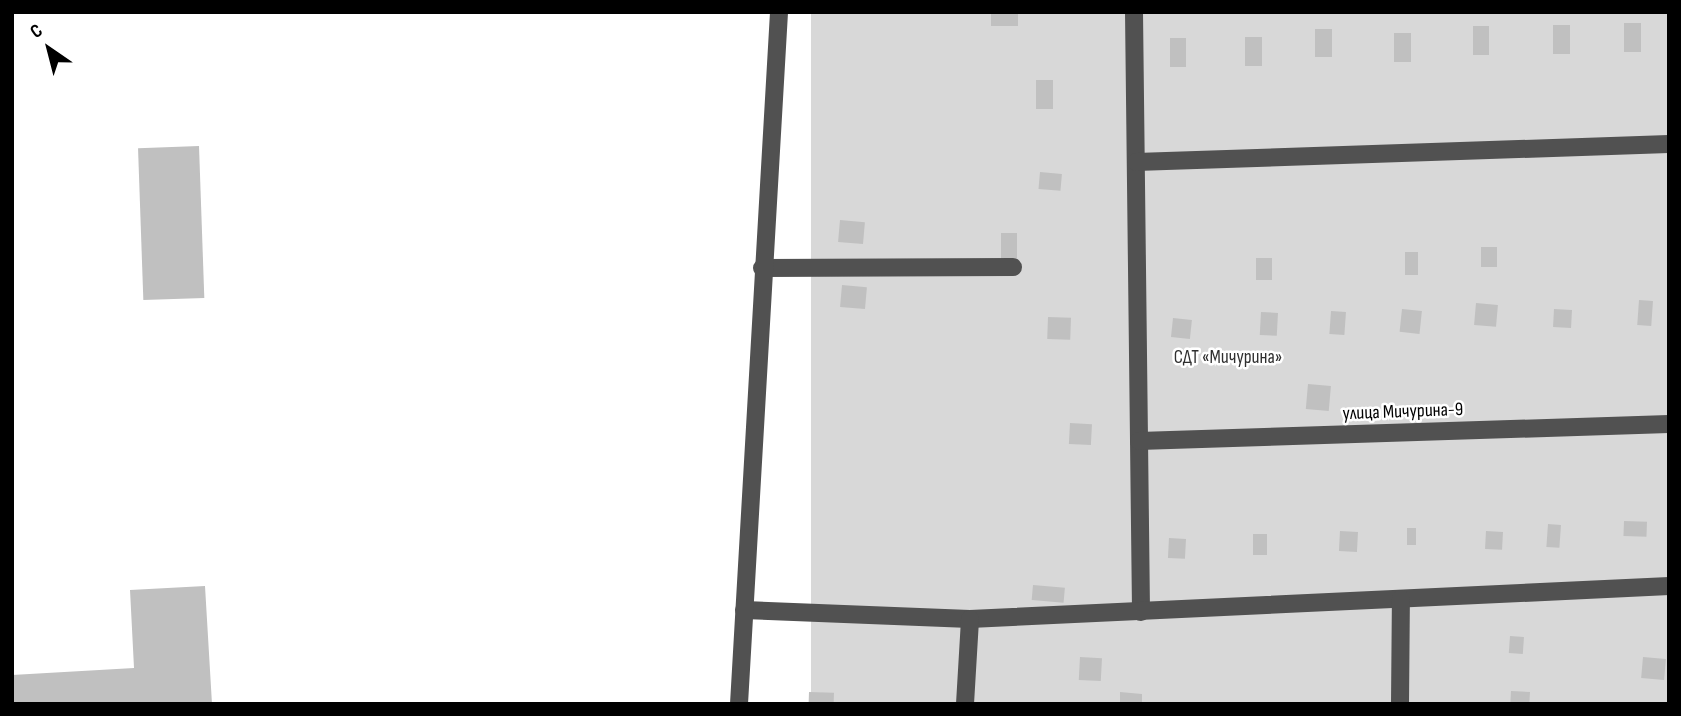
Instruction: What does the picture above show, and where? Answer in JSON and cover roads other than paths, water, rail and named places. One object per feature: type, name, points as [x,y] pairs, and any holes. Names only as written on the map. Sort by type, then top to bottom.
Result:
[{"type":"street","points":[[739,704],[762,268],[779,12]]},
{"type":"street","points":[[1134,12],[1141,612]]},
{"type":"street","points":[[1136,162],[1669,144]]},
{"type":"street","points":[[762,268],[1013,267]]},
{"type":"street","name":"улица Мичурина-9","points":[[1139,442],[1669,424]]},
{"type":"street","points":[[744,610],[970,619],[1669,586]]},
{"type":"street","points":[[1400,704],[1401,599]]},
{"type":"street","points":[[965,704],[970,619]]},
{"type":"park label","name":"СДТ «Мичурина»","points":[[1228,358]]}]
